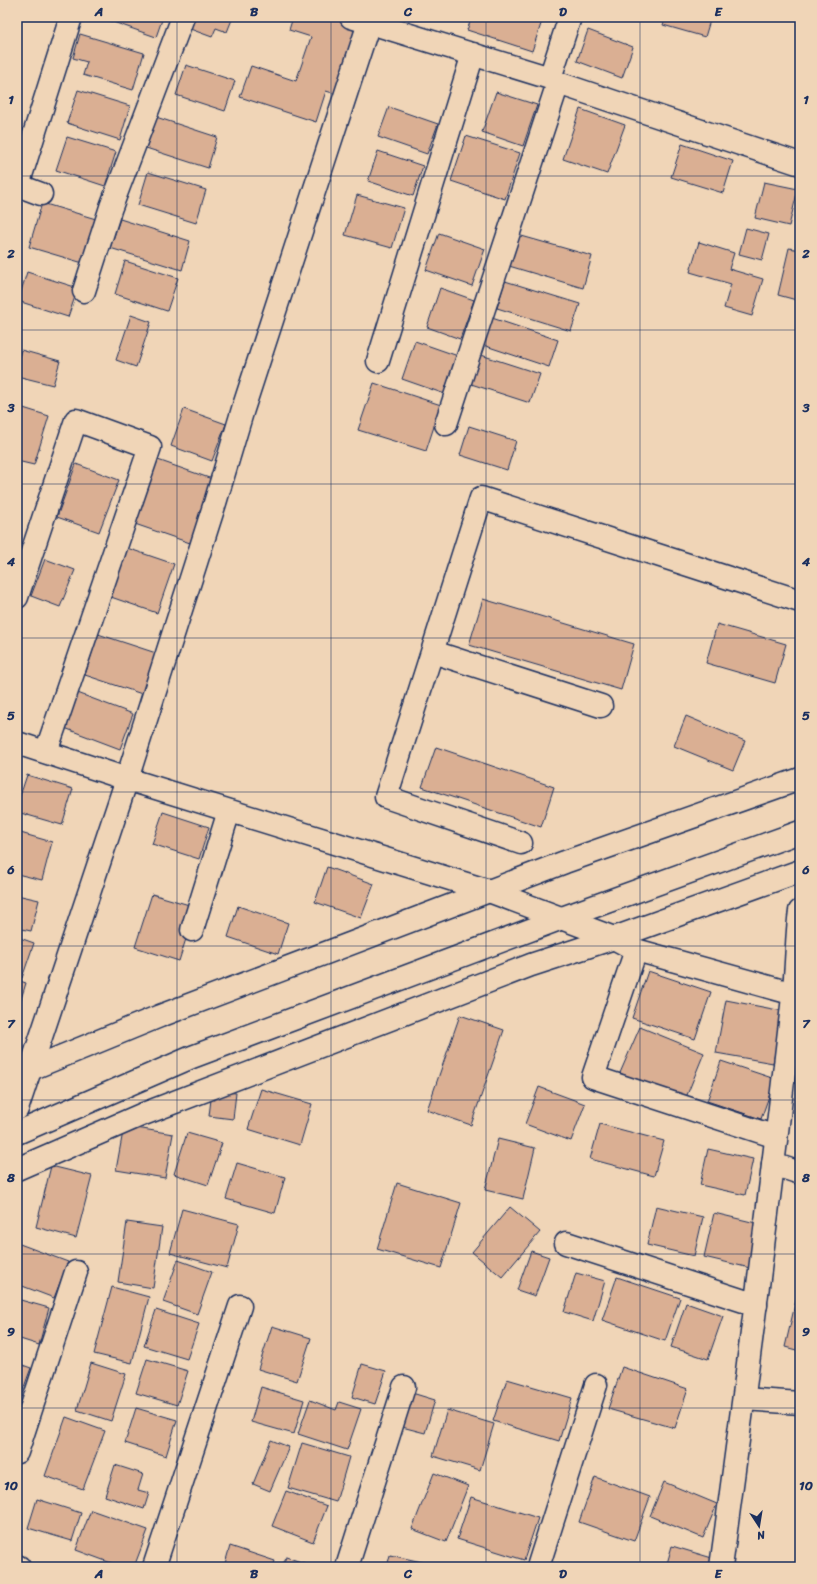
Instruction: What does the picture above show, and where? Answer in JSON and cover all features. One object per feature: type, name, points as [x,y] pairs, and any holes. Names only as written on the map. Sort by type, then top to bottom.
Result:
[{"type":"street","points":[[42,194],[17,185],[72,17]]},
{"type":"street","points":[[84,292],[112,207],[183,17]]},
{"type":"street","points":[[446,424],[554,80],[570,17]]},
{"type":"street","points":[[17,1109],[24,1072],[127,779],[215,503],[360,20],[554,80],[800,164]]},
{"type":"street","points":[[378,361],[473,54]]},
{"type":"street","points":[[17,596],[76,420],[150,447],[46,752]]},
{"type":"street","points":[[521,843],[386,797],[481,498],[800,601]]},
{"type":"street","points":[[433,652],[601,706]]},
{"type":"street","points":[[17,743],[229,811],[489,891],[614,938],[636,950],[794,994]]},
{"type":"street","points":[[24,1072],[160,1016],[489,891],[800,779]]},
{"type":"street","points":[[192,930],[229,811]]},
{"type":"street","points":[[17,1133],[192,1057],[562,918],[800,832]]},
{"type":"street","points":[[17,1169],[141,1115],[532,965],[614,938],[800,871]]},
{"type":"street","points":[[720,1567],[744,1399],[794,994],[800,911]]},
{"type":"street","points":[[636,950],[594,1077],[776,1137]]},
{"type":"street","points":[[773,1164],[800,1173]]},
{"type":"street","points":[[566,1243],[756,1305]]},
{"type":"street","points":[[17,1452],[76,1272]]},
{"type":"street","points":[[154,1567],[240,1306]]},
{"type":"street","points":[[538,1567],[596,1385]]},
{"type":"street","points":[[347,1567],[404,1387]]},
{"type":"street","points":[[744,1399],[800,1403]]},
{"type":"building","points":[[99,17],[163,17],[156,37]]},
{"type":"building","points":[[185,17],[233,17],[227,32],[216,28],[212,37],[182,26]]},
{"type":"building","points":[[293,17],[329,17],[358,27],[336,94],[326,91],[316,122],[240,97],[251,66],[296,81],[311,37],[289,30]]},
{"type":"building","points":[[472,17],[543,18],[532,51],[467,30]]},
{"type":"building","points":[[666,17],[711,17],[705,37],[663,25]]},
{"type":"building","points":[[588,30],[633,47],[622,78],[577,61]]},
{"type":"building","points":[[80,34],[144,53],[133,90],[83,75],[87,62],[73,58]]},
{"type":"building","points":[[186,65],[235,81],[225,111],[176,95]]},
{"type":"building","points":[[78,90],[130,106],[120,140],[67,123]]},
{"type":"building","points":[[496,92],[537,105],[523,146],[482,132]]},
{"type":"building","points":[[389,107],[438,124],[427,154],[378,137]]},
{"type":"building","points":[[580,109],[625,125],[607,174],[563,159]]},
{"type":"building","points":[[156,117],[217,137],[208,168],[146,148]]},
{"type":"building","points":[[466,136],[520,153],[505,199],[451,181]]},
{"type":"building","points":[[67,137],[116,152],[105,186],[56,170]]},
{"type":"building","points":[[682,144],[733,161],[723,193],[671,177]]},
{"type":"building","points":[[378,151],[423,166],[413,196],[368,181]]},
{"type":"building","points":[[148,172],[206,190],[196,223],[138,205]]},
{"type":"building","points":[[764,182],[798,189],[789,226],[755,218]]},
{"type":"building","points":[[357,195],[404,208],[392,248],[345,235]]},
{"type":"building","points":[[42,203],[96,219],[83,263],[29,247]]},
{"type":"building","points":[[120,219],[190,241],[182,270],[110,248]]},
{"type":"building","points":[[746,228],[769,234],[762,260],[739,254]]},
{"type":"building","points":[[439,233],[485,249],[472,286],[426,270]]},
{"type":"building","points":[[518,235],[592,256],[583,288],[509,266]]},
{"type":"building","points":[[699,242],[734,253],[729,269],[763,279],[752,316],[724,308],[731,284],[690,272]]},
{"type":"building","points":[[789,248],[800,250],[800,301],[778,295]]},
{"type":"building","points":[[125,261],[178,278],[167,311],[115,294]]},
{"type":"building","points":[[27,272],[78,288],[68,317],[18,301]]},
{"type":"building","points":[[505,281],[580,304],[571,331],[497,308]]},
{"type":"building","points":[[440,288],[474,300],[460,339],[427,327]]},
{"type":"building","points":[[131,315],[151,322],[136,367],[116,360]]},
{"type":"building","points":[[489,317],[558,340],[549,367],[480,344]]},
{"type":"building","points":[[415,341],[458,356],[445,394],[402,379]]},
{"type":"building","points":[[21,350],[60,361],[53,385],[17,376],[17,366]]},
{"type":"building","points":[[478,354],[540,374],[530,403],[468,383]]},
{"type":"building","points":[[374,383],[441,405],[426,451],[358,430]]},
{"type":"building","points":[[20,407],[49,416],[34,465],[17,461],[17,416]]},
{"type":"building","points":[[184,409],[226,424],[212,461],[171,446]]},
{"type":"building","points":[[469,426],[516,441],[507,470],[460,455]]},
{"type":"building","points":[[155,459],[212,479],[190,543],[132,523]]},
{"type":"building","points":[[76,464],[119,480],[99,532],[57,517]]},
{"type":"building","points":[[124,547],[174,564],[157,613],[108,596]]},
{"type":"building","points":[[45,559],[75,570],[60,607],[31,596]]},
{"type":"building","points":[[483,599],[634,644],[621,690],[469,645]]},
{"type":"building","points":[[717,624],[786,644],[775,683],[706,663]]},
{"type":"building","points":[[98,634],[156,653],[142,694],[85,675]]},
{"type":"building","points":[[75,692],[133,714],[120,749],[62,727]]},
{"type":"building","points":[[686,716],[745,741],[733,770],[674,746]]},
{"type":"building","points":[[436,747],[554,787],[541,827],[422,787]]},
{"type":"building","points":[[27,775],[73,789],[62,825],[17,812],[17,805]]},
{"type":"building","points":[[163,812],[209,827],[199,859],[152,844]]},
{"type":"building","points":[[17,832],[52,842],[42,880],[17,874]]},
{"type":"building","points":[[327,867],[374,884],[361,918],[315,902]]},
{"type":"building","points":[[152,894],[196,907],[179,961],[135,947]]},
{"type":"building","points":[[17,895],[39,900],[31,931],[17,928]]},
{"type":"building","points":[[238,906],[288,923],[278,954],[228,937]]},
{"type":"building","points":[[17,937],[34,943],[22,978],[17,976]]},
{"type":"building","points":[[648,971],[711,992],[695,1039],[632,1018]]},
{"type":"building","points":[[17,980],[26,983],[17,1012]]},
{"type":"building","points":[[726,1000],[783,1011],[773,1063],[716,1053]]},
{"type":"building","points":[[460,1015],[504,1030],[471,1125],[427,1110]]},
{"type":"building","points":[[640,1027],[704,1053],[685,1100],[620,1073]]},
{"type":"building","points":[[721,1061],[775,1079],[761,1119],[707,1101]]},
{"type":"building","points":[[539,1087],[585,1104],[571,1141],[525,1124]]},
{"type":"building","points":[[261,1089],[312,1104],[300,1145],[248,1129]]},
{"type":"building","points":[[212,1091],[236,1093],[233,1119],[209,1116]]},
{"type":"building","points":[[600,1124],[664,1141],[654,1176],[590,1159]]},
{"type":"building","points":[[124,1126],[173,1134],[165,1178],[116,1170]]},
{"type":"building","points":[[187,1133],[222,1143],[208,1185],[174,1174]]},
{"type":"building","points":[[498,1139],[535,1148],[523,1199],[485,1190]]},
{"type":"building","points":[[708,1149],[753,1159],[745,1195],[700,1185]]},
{"type":"building","points":[[237,1163],[285,1177],[275,1213],[226,1199]]},
{"type":"building","points":[[51,1166],[92,1176],[76,1238],[36,1227]]},
{"type":"building","points":[[397,1183],[461,1203],[441,1268],[377,1249]]},
{"type":"building","points":[[656,1206],[703,1217],[694,1256],[647,1245]]},
{"type":"building","points":[[510,1207],[540,1232],[502,1277],[472,1252]]},
{"type":"building","points":[[182,1209],[239,1224],[227,1268],[170,1253]]},
{"type":"building","points":[[714,1213],[760,1224],[750,1268],[704,1257]]},
{"type":"building","points":[[127,1222],[162,1227],[153,1288],[118,1282]]},
{"type":"building","points":[[17,1243],[68,1262],[54,1298],[17,1284]]},
{"type":"building","points":[[531,1251],[549,1257],[535,1296],[517,1290]]},
{"type":"building","points":[[178,1260],[212,1272],[197,1314],[163,1302]]},
{"type":"building","points":[[576,1273],[605,1281],[593,1321],[564,1312]]},
{"type":"building","points":[[617,1277],[680,1298],[665,1341],[602,1320]]},
{"type":"building","points":[[112,1287],[149,1297],[132,1363],[94,1354]]},
{"type":"building","points":[[797,1296],[800,1297],[800,1351],[785,1347]]},
{"type":"building","points":[[17,1299],[49,1308],[39,1345],[17,1338]]},
{"type":"building","points":[[686,1303],[723,1316],[708,1359],[671,1347]]},
{"type":"building","points":[[156,1310],[199,1324],[187,1359],[144,1346]]},
{"type":"building","points":[[272,1326],[311,1338],[297,1381],[258,1369]]},
{"type":"building","points":[[147,1359],[188,1371],[177,1405],[136,1393]]},
{"type":"building","points":[[17,1363],[31,1368],[17,1406]]},
{"type":"building","points":[[91,1363],[126,1374],[111,1421],[77,1410]]},
{"type":"building","points":[[362,1364],[386,1371],[375,1404],[352,1397]]},
{"type":"building","points":[[622,1367],[688,1389],[675,1428],[608,1409]]},
{"type":"building","points":[[507,1379],[572,1398],[559,1441],[493,1421]]},
{"type":"building","points":[[261,1387],[304,1400],[294,1434],[251,1422]]},
{"type":"building","points":[[412,1393],[435,1400],[425,1433],[402,1427]]},
{"type":"building","points":[[310,1400],[336,1410],[339,1402],[361,1409],[347,1450],[298,1434]]},
{"type":"building","points":[[136,1408],[177,1420],[166,1456],[125,1443]]},
{"type":"building","points":[[447,1410],[494,1424],[480,1470],[433,1456]]},
{"type":"building","points":[[66,1417],[105,1431],[83,1489],[45,1476]]},
{"type":"building","points":[[271,1440],[289,1447],[270,1491],[253,1484]]},
{"type":"building","points":[[302,1443],[349,1457],[336,1502],[288,1488]]},
{"type":"building","points":[[115,1465],[143,1474],[138,1490],[149,1493],[144,1509],[105,1496]]},
{"type":"building","points":[[434,1473],[468,1486],[446,1542],[412,1529]]},
{"type":"building","points":[[595,1477],[650,1497],[634,1541],[579,1522]]},
{"type":"building","points":[[664,1482],[717,1504],[703,1538],[650,1516]]},
{"type":"building","points":[[286,1491],[327,1506],[313,1542],[272,1526]]},
{"type":"building","points":[[471,1497],[538,1518],[524,1560],[457,1539]]},
{"type":"building","points":[[37,1499],[81,1513],[72,1541],[28,1528]]},
{"type":"building","points":[[91,1510],[148,1530],[134,1567],[122,1567],[76,1550]]},
{"type":"building","points":[[230,1546],[275,1561],[273,1567],[224,1567]]},
{"type":"building","points":[[672,1546],[712,1558],[709,1567],[666,1567]]},
{"type":"building","points":[[390,1555],[440,1566],[387,1567]]},
{"type":"building","points":[[286,1557],[313,1566],[313,1567],[282,1567]]}]
